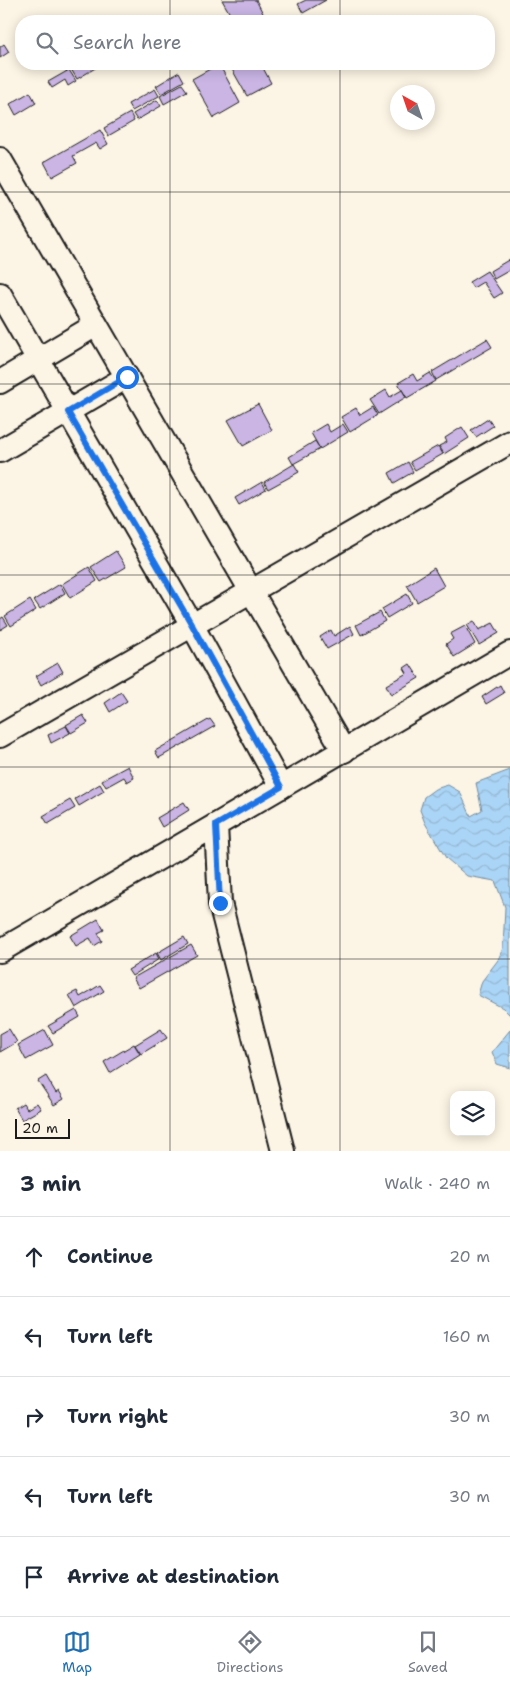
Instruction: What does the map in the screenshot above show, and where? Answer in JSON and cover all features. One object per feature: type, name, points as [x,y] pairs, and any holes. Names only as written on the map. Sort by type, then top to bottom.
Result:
[{"type":"street","points":[[0,159],[344,751]]},
{"type":"street","points":[[0,294],[192,625],[281,787]]},
{"type":"street","points":[[0,382],[96,325]]},
{"type":"street","points":[[0,451],[127,377]]},
{"type":"street","points":[[0,736],[510,442]]},
{"type":"street","points":[[0,952],[510,653]]},
{"type":"street","points":[[216,825],[220,903],[283,1151]]},
{"type":"water","points":[[510,770],[510,1015],[503,1008],[478,995],[482,981],[498,960],[503,948],[505,907],[495,881],[467,876],[446,858],[425,823],[420,810],[424,797],[435,789],[448,785],[460,792],[471,816],[482,810],[476,783]]},
{"type":"water","points":[[510,1030],[510,1068],[497,1064],[492,1052]]},
{"type":"building","points":[[222,0],[256,0],[264,15],[231,15]]},
{"type":"building","points":[[306,0],[326,0],[303,13],[298,4]]},
{"type":"building","points":[[4,44],[9,52],[0,58],[0,47]]},
{"type":"building","points":[[69,70],[76,81],[68,86],[65,80],[52,88],[48,82]]},
{"type":"building","points":[[72,70],[92,70],[77,79]]},
{"type":"building","points":[[208,70],[222,70],[240,103],[214,118],[192,79]]},
{"type":"building","points":[[232,70],[264,70],[271,83],[247,96]]},
{"type":"building","points":[[179,72],[184,81],[161,94],[156,86]]},
{"type":"building","points":[[182,84],[187,91],[164,104],[160,96]]},
{"type":"building","points":[[155,89],[159,96],[132,111],[128,104]]},
{"type":"building","points":[[30,92],[36,103],[16,115],[10,104]]},
{"type":"building","points":[[157,100],[161,106],[137,120],[133,114]]},
{"type":"building","points":[[130,113],[134,121],[108,136],[104,128]]},
{"type":"building","points":[[100,130],[108,144],[100,149],[96,143],[73,156],[77,163],[52,177],[44,162]]},
{"type":"building","points":[[510,259],[510,270],[494,279],[490,271]]},
{"type":"building","points":[[487,271],[502,293],[494,298],[483,282],[473,288],[469,282]]},
{"type":"building","points":[[487,339],[492,347],[436,380],[432,372]]},
{"type":"building","points":[[430,373],[436,381],[407,398],[398,383],[413,374],[417,381]]},
{"type":"building","points":[[386,390],[390,397],[402,390],[406,397],[379,414],[370,400]]},
{"type":"building","points":[[258,404],[272,430],[243,446],[228,420]]},
{"type":"building","points":[[373,407],[378,415],[350,432],[341,417],[356,408],[360,415]]},
{"type":"building","points":[[488,419],[493,426],[476,437],[471,430]]},
{"type":"building","points":[[326,424],[330,432],[343,424],[348,432],[320,449],[311,433]]},
{"type":"building","points":[[462,427],[469,438],[444,454],[439,446],[447,442],[445,438]]},
{"type":"building","points":[[315,441],[320,449],[293,464],[289,457]]},
{"type":"building","points":[[438,446],[443,454],[415,470],[410,462]]},
{"type":"building","points":[[408,462],[413,472],[394,483],[389,473]]},
{"type":"building","points":[[294,464],[299,472],[268,489],[264,482]]},
{"type":"building","points":[[262,482],[266,489],[239,505],[235,498]]},
{"type":"building","points":[[116,551],[126,567],[101,582],[91,567]]},
{"type":"building","points":[[89,567],[97,581],[70,598],[62,584]]},
{"type":"building","points":[[434,568],[444,586],[417,602],[407,585]]},
{"type":"building","points":[[60,584],[65,593],[40,609],[34,600]]},
{"type":"building","points":[[407,594],[412,603],[387,618],[382,609]]},
{"type":"building","points":[[30,600],[36,610],[11,626],[5,616]]},
{"type":"building","points":[[380,612],[385,621],[361,635],[356,625]]},
{"type":"building","points":[[3,617],[8,625],[0,630],[0,619]]},
{"type":"building","points":[[474,621],[479,630],[493,623],[499,633],[479,645],[467,625]]},
{"type":"building","points":[[350,626],[354,634],[327,649],[320,637],[331,630],[334,636]]},
{"type":"building","points":[[465,626],[475,644],[454,657],[446,644],[453,639],[450,634]]},
{"type":"building","points":[[58,663],[63,672],[41,685],[36,676]]},
{"type":"building","points":[[410,664],[419,678],[391,695],[386,685],[407,673],[404,668]]},
{"type":"building","points":[[500,685],[504,693],[486,704],[482,697]]},
{"type":"building","points":[[121,692],[127,701],[110,712],[105,703]]},
{"type":"building","points":[[83,715],[88,723],[71,733],[66,725]]},
{"type":"building","points":[[210,719],[215,726],[159,758],[155,751]]},
{"type":"building","points":[[66,726],[70,733],[51,743],[48,735]]},
{"type":"building","points":[[128,766],[134,778],[127,782],[124,777],[106,787],[102,780]]},
{"type":"building","points":[[100,784],[104,791],[79,806],[75,799]]},
{"type":"building","points":[[70,800],[75,808],[48,824],[43,816]]},
{"type":"building","points":[[184,802],[189,810],[162,827],[157,818]]},
{"type":"building","points":[[98,919],[104,930],[98,933],[102,941],[94,946],[90,938],[76,946],[70,936]]},
{"type":"building","points":[[184,937],[188,944],[161,960],[157,953]]},
{"type":"building","points":[[191,945],[197,955],[139,988],[133,978]]},
{"type":"building","points":[[156,953],[159,959],[132,976],[128,970]]},
{"type":"building","points":[[100,985],[104,991],[76,1008],[69,995],[77,991],[80,997]]},
{"type":"building","points":[[76,1010],[80,1017],[53,1033],[48,1026]]},
{"type":"building","points":[[9,1029],[17,1042],[0,1052],[0,1034]]},
{"type":"building","points":[[161,1029],[167,1038],[141,1054],[135,1045]]},
{"type":"building","points":[[45,1030],[53,1045],[26,1060],[18,1045]]},
{"type":"building","points":[[134,1044],[140,1054],[110,1073],[104,1062]]},
{"type":"building","points":[[46,1076],[56,1093],[59,1091],[64,1099],[54,1105],[38,1081]]},
{"type":"building","points":[[23,1103],[27,1109],[37,1103],[41,1109],[22,1120],[15,1108]]},
{"type":"route","points":[[127,377],[68,412],[192,625],[281,787],[216,825],[220,903]]}]
